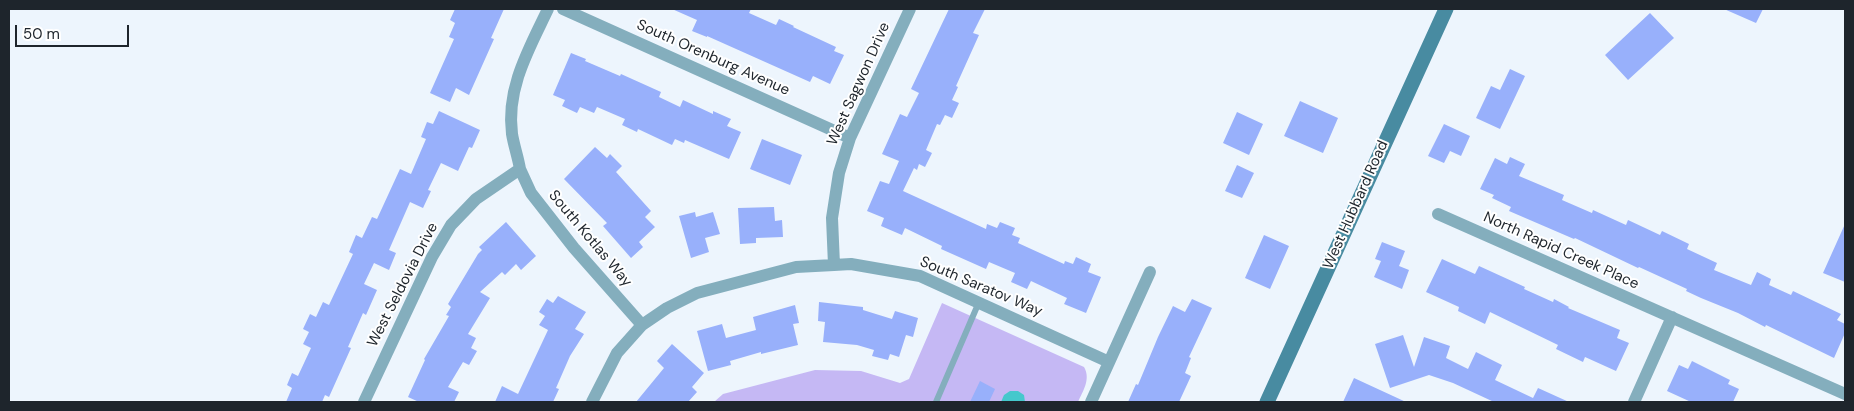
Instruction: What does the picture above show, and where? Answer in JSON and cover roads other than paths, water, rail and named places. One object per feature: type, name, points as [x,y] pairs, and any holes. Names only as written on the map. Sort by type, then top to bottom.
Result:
[{"type":"street","points":[[520,169],[512,134],[511,105],[517,75],[548,9]]},
{"type":"street","name":"South Orenburg Avenue","points":[[563,9],[850,138]]},
{"type":"street","name":"West Sagwon Drive","points":[[834,265],[832,218],[839,173],[850,138],[910,9]]},
{"type":"street","name":"West Hubbard Road","points":[[1267,402],[1446,9]]},
{"type":"street","name":"South Kotlas Way","points":[[520,169],[531,193],[574,248],[642,325]]},
{"type":"street","name":"West Seldovia Drive","points":[[364,402],[432,257],[451,225],[476,199],[520,169]]},
{"type":"street","name":"North Rapid Creek Place","points":[[1438,214],[1845,394]]},
{"type":"street","name":"South Saratov Way","points":[[834,265],[851,264],[920,276],[1109,362]]},
{"type":"street","points":[[592,402],[617,353],[642,325],[667,308],[697,293],[796,267],[834,265]]},
{"type":"street","points":[[1091,402],[1150,272]]},
{"type":"street","points":[[1634,402],[1672,317]]},
{"type":"lane","points":[[936,402],[979,302]]},
{"type":"water","points":[[1010,391],[1018,391],[1024,395],[1025,402],[1001,402],[1004,395]]}]
